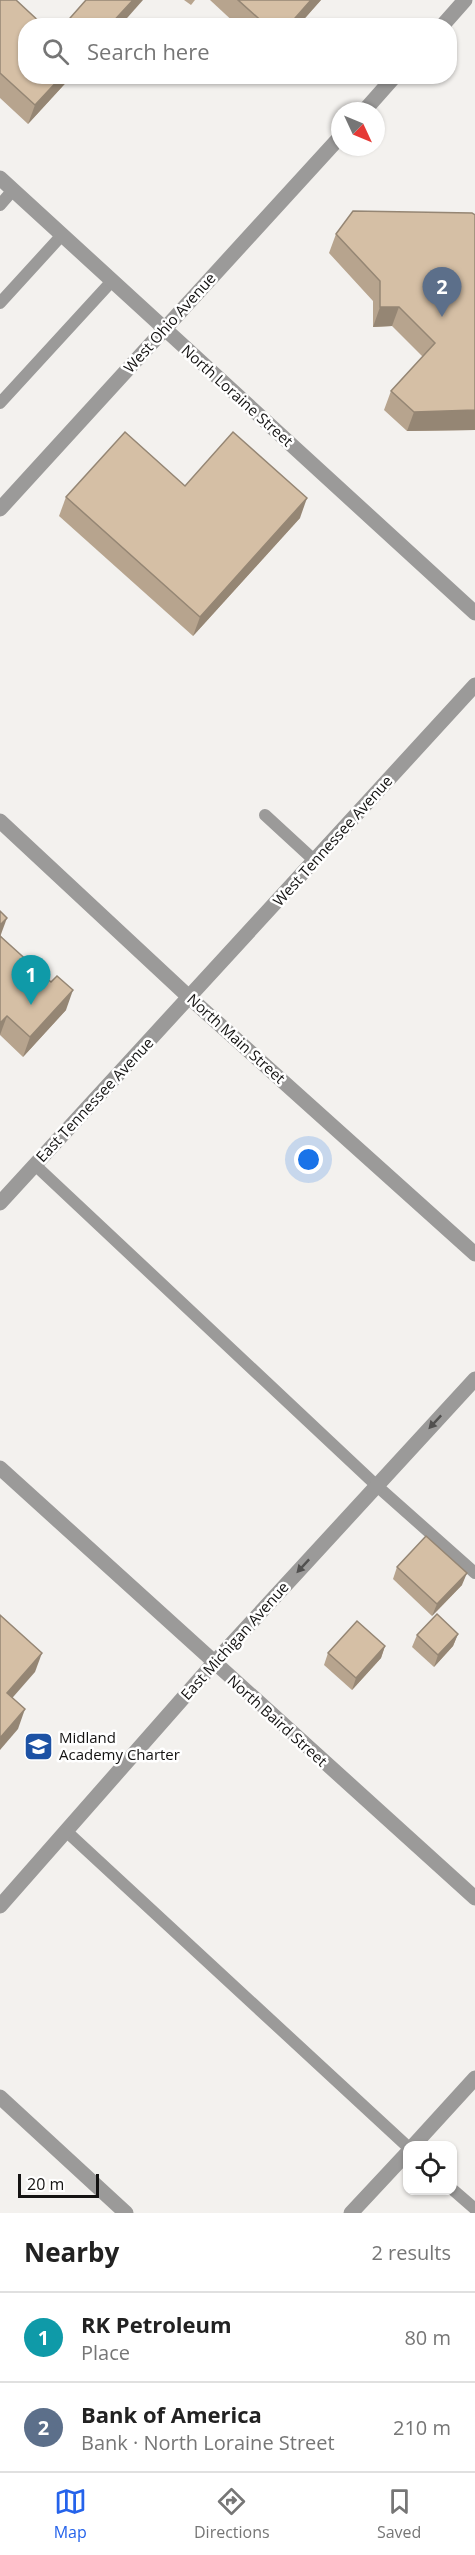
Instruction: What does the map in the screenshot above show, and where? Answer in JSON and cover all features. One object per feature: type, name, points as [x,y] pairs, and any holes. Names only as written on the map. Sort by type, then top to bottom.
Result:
[{"type":"street","points":[[449,18],[465,0]]},
{"type":"street","points":[[372,102],[388,84]]},
{"type":"street","name":"West Ohio Avenue","points":[[2,503],[331,147]]},
{"type":"street","name":"North Loraine Street","points":[[0,178],[475,614]]},
{"type":"street","name":"West Tennessee Avenue","points":[[190,998],[475,685]]},
{"type":"street","name":"North Main Street","points":[[0,821],[190,998],[475,1254]]},
{"type":"street","name":"East Tennessee Avenue","points":[[0,1203],[190,998]]},
{"type":"street","name":"East Michigan Avenue","points":[[0,1906],[213,1664],[475,1379]]},
{"type":"street","name":"North Baird Street","points":[[0,1468],[213,1664],[475,1898]]},
{"type":"street","points":[[417,2141],[475,2078]]},
{"type":"street","points":[[0,2097],[126,2213]]},
{"type":"street","points":[[351,2213],[403,2156]]},
{"type":"lane","points":[[0,205],[13,190]]},
{"type":"lane","points":[[0,303],[62,235]]},
{"type":"lane","points":[[0,403],[112,281]]},
{"type":"lane","points":[[265,815],[315,861]]},
{"type":"lane","points":[[35,1165],[377,1486],[475,1573]]},
{"type":"lane","points":[[66,1831],[403,2145]]},
{"type":"lane","points":[[457,2192],[475,2209]]},
{"type":"building","points":[[0,0],[16,0],[35,18],[18,18],[18,84],[55,84],[35,105],[0,73]]},
{"type":"building","points":[[86,0],[133,0],[116,18],[70,18]]},
{"type":"building","points":[[238,0],[311,0],[295,18],[258,18]]},
{"type":"building","points":[[353,211],[472,213],[475,215],[475,410],[414,412],[391,391],[435,343],[399,307],[380,307],[380,281],[336,234]]},
{"type":"building","points":[[125,432],[185,486],[233,432],[307,498],[200,617],[66,497]]},
{"type":"building","points":[[0,911],[7,918],[0,925]]},
{"type":"building","points":[[0,936],[51,982],[57,976],[73,990],[30,1037],[7,1016],[0,1023]]},
{"type":"building","points":[[426,1536],[467,1573],[437,1604],[397,1567]]},
{"type":"building","points":[[437,1614],[458,1634],[438,1655],[417,1635]]},
{"type":"building","points":[[0,1615],[42,1653],[7,1693],[25,1709],[0,1738]]},
{"type":"building","points":[[357,1621],[385,1646],[356,1678],[328,1653]]},
{"type":"place","name":"Bank of America","points":[[442,317]]},
{"type":"place","name":"RK Petroleum","points":[[31,1005]]},
{"type":"place","name":"Midland Academy Charter","points":[[38,1747]]}]
